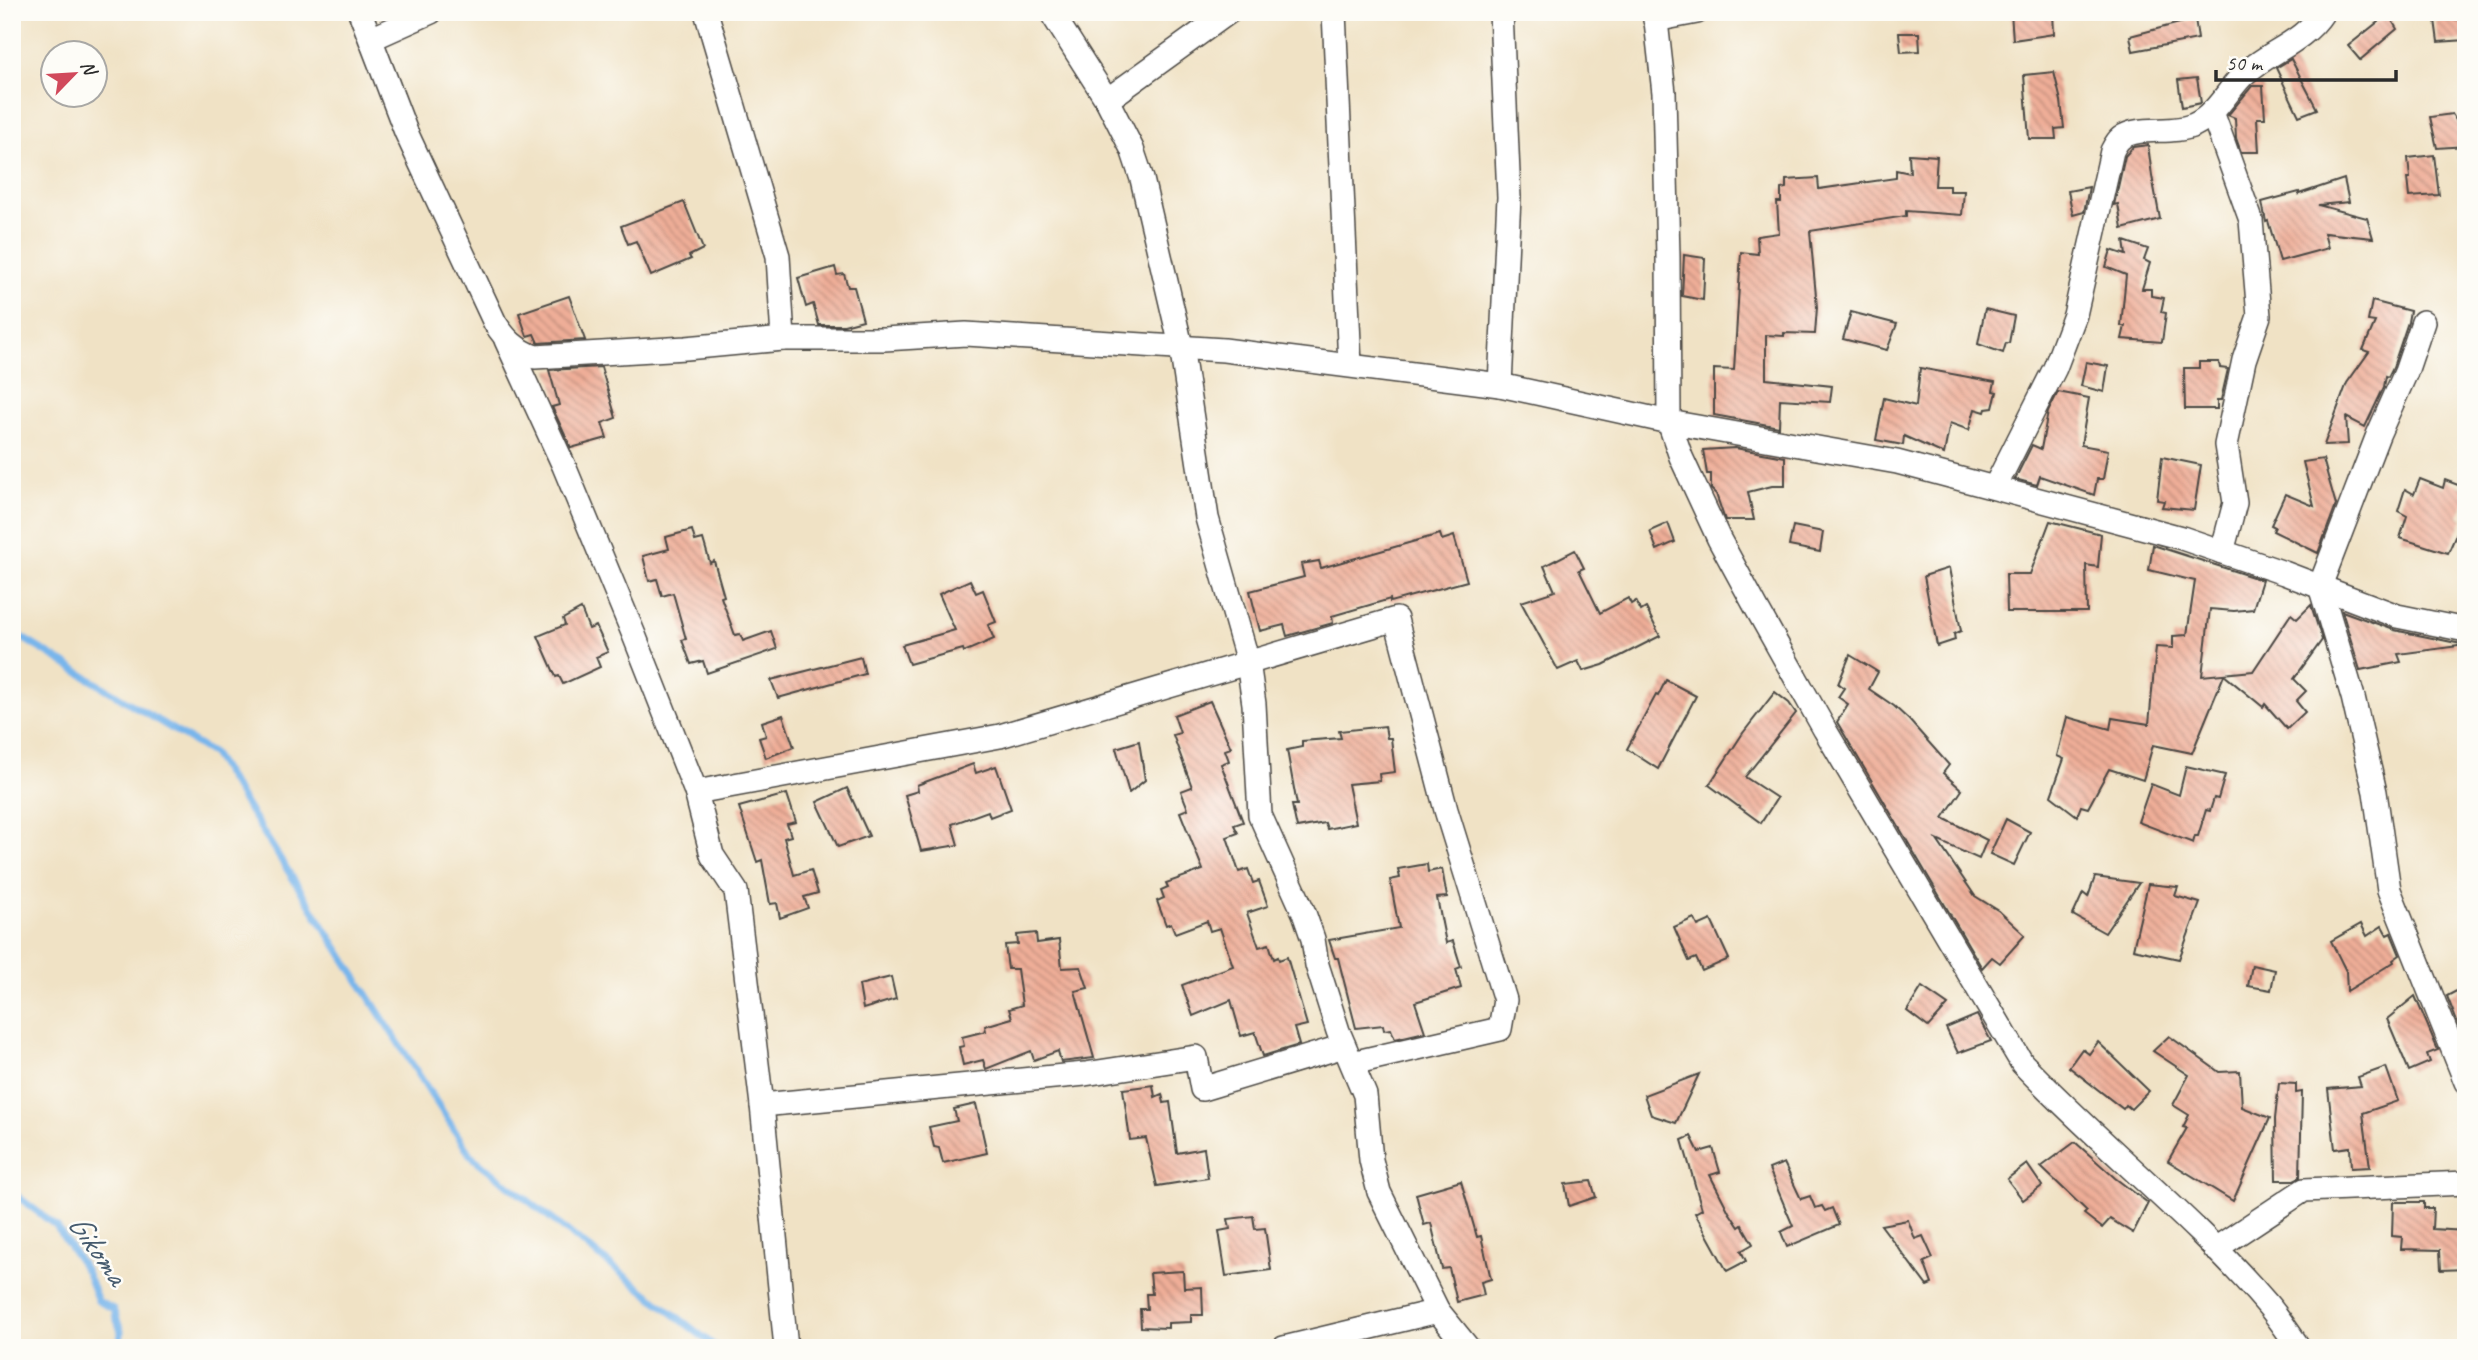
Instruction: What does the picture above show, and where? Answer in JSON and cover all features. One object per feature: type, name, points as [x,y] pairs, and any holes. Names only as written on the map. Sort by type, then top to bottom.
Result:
[{"type":"street","points":[[360,12],[406,132],[564,466],[696,792],[712,855],[736,891],[762,1105],[786,1348]]},
{"type":"street","points":[[371,39],[431,12]]},
{"type":"street","points":[[706,12],[778,256],[783,338]]},
{"type":"street","points":[[1051,12],[1107,100],[1132,149],[1142,179],[1181,346],[1207,518],[1248,662],[1254,704],[1260,815],[1304,913],[1313,939],[1317,965],[1365,1095],[1371,1160],[1379,1192],[1438,1311],[1468,1348]]},
{"type":"street","points":[[1107,100],[1229,12]]},
{"type":"street","points":[[1334,12],[1350,365]]},
{"type":"street","points":[[1500,385],[1509,197],[1501,12]]},
{"type":"street","points":[[1697,12],[1655,16],[1664,93],[1669,422],[1681,457],[1719,539],[1757,609],[2022,1063],[2049,1092],[2215,1249],[2268,1305],[2299,1348]]},
{"type":"street","points":[[1995,487],[2055,368],[2075,315],[2112,151],[2119,139],[2132,133],[2180,130],[2196,124],[2212,112],[2243,75],[2292,43],[2319,19],[2323,12]]},
{"type":"street","points":[[2212,112],[2251,220],[2259,316],[2244,359],[2226,445],[2235,503],[2222,552]]},
{"type":"street","points":[[2423,322],[2406,372],[2378,435],[2320,586],[2354,697],[2375,792],[2389,890],[2466,1082]]},
{"type":"street","points":[[506,340],[517,350],[534,357],[686,348],[783,338],[884,339],[966,334],[1181,346],[1500,385],[1669,422],[1897,462],[2182,538],[2397,616],[2466,630]]},
{"type":"street","points":[[696,792],[1000,736],[1396,619],[1446,810],[1505,1000],[1500,1029],[1348,1054],[1202,1088],[1196,1057],[1085,1074],[762,1105]]},
{"type":"street","points":[[2215,1249],[2304,1190],[2466,1183]]},
{"type":"street","points":[[1284,1348],[1438,1311]]},
{"type":"building","points":[[2011,12],[2053,12],[2054,34],[2013,40]]},
{"type":"building","points":[[2388,14],[2397,29],[2360,60],[2348,46]]},
{"type":"building","points":[[2195,19],[2198,39],[2133,51],[2130,36]]},
{"type":"building","points":[[2466,19],[2466,40],[2438,42],[2435,20]]},
{"type":"building","points":[[1899,33],[1919,33],[1920,51],[1901,52]]},
{"type":"building","points":[[2291,59],[2317,109],[2299,116],[2276,68]]},
{"type":"building","points":[[2054,72],[2064,128],[2055,129],[2056,139],[2029,139],[2024,75]]},
{"type":"building","points":[[2197,78],[2201,103],[2182,107],[2178,80]]},
{"type":"building","points":[[2252,86],[2263,86],[2265,118],[2257,118],[2259,152],[2241,152],[2236,138],[2235,118],[2228,115]]},
{"type":"building","points":[[2452,114],[2466,136],[2466,146],[2437,148],[2430,117]]},
{"type":"building","points":[[2148,145],[2160,219],[2122,229],[2118,204],[2114,205],[2125,156],[2133,147]]},
{"type":"building","points":[[1909,154],[1937,156],[1935,186],[1949,186],[1949,191],[1964,191],[1962,215],[1906,211],[1906,216],[1810,231],[1817,307],[1815,334],[1766,335],[1766,379],[1832,386],[1830,402],[1780,399],[1779,427],[1714,415],[1714,369],[1734,370],[1741,252],[1758,254],[1757,236],[1779,233],[1777,202],[1781,202],[1781,189],[1786,188],[1786,180],[1818,178],[1819,189],[1896,178],[1896,170],[1910,173]]},
{"type":"building","points":[[2434,155],[2439,195],[2409,197],[2408,158]]},
{"type":"building","points":[[2344,179],[2349,202],[2318,205],[2367,218],[2373,238],[2324,233],[2328,248],[2280,261],[2262,202],[2299,194]]},
{"type":"building","points":[[2089,187],[2084,212],[2073,215],[2068,191]]},
{"type":"building","points":[[684,202],[703,249],[689,256],[691,259],[651,276],[636,241],[628,244],[621,226]]},
{"type":"building","points":[[2124,241],[2148,249],[2144,260],[2150,263],[2142,289],[2151,289],[2151,296],[2164,298],[2161,312],[2166,313],[2162,342],[2122,339],[2125,326],[2121,326],[2126,275],[2106,267],[2111,250],[2126,255]]},
{"type":"building","points":[[1684,255],[1705,258],[1703,300],[1682,296]]},
{"type":"building","points":[[835,267],[837,275],[844,274],[848,287],[854,287],[863,320],[844,325],[819,325],[813,304],[806,307],[798,278]]},
{"type":"building","points":[[569,296],[585,340],[538,343],[534,334],[527,336],[519,313]]},
{"type":"building","points":[[2372,301],[2410,311],[2393,367],[2388,377],[2386,376],[2384,387],[2365,427],[2346,417],[2348,444],[2324,445],[2347,383],[2369,352],[2363,350],[2375,322],[2368,321]]},
{"type":"building","points":[[1985,309],[2014,316],[2009,343],[2006,343],[2003,353],[1978,344]]},
{"type":"building","points":[[1851,312],[1897,324],[1887,350],[1843,339]]},
{"type":"building","points":[[2086,362],[2108,366],[2104,392],[2081,386]]},
{"type":"building","points":[[2199,362],[2219,362],[2220,368],[2228,369],[2221,400],[2217,400],[2217,409],[2185,409],[2184,368],[2199,368]]},
{"type":"building","points":[[601,367],[616,418],[602,423],[607,438],[571,448],[552,407],[559,405],[549,370]]},
{"type":"building","points":[[1920,368],[1995,382],[1993,391],[1997,392],[1993,408],[1986,409],[1985,412],[1975,409],[1969,430],[1950,423],[1944,454],[1904,436],[1903,445],[1876,440],[1884,398],[1916,406]]},
{"type":"building","points":[[2058,392],[2089,398],[2081,445],[2108,450],[2103,479],[2097,479],[2094,495],[2040,476],[2037,485],[2015,479],[2032,445],[2041,449],[2048,412]]},
{"type":"building","points":[[1735,448],[1785,457],[1785,486],[1748,492],[1754,520],[1725,520],[1716,494],[1711,489],[1711,474],[1707,474],[1703,450]]},
{"type":"building","points":[[2162,457],[2201,465],[2194,510],[2162,507],[2164,501],[2157,500]]},
{"type":"building","points":[[2323,459],[2336,505],[2318,553],[2273,531],[2275,527],[2271,525],[2285,494],[2314,506],[2303,462]]},
{"type":"building","points":[[2420,479],[2443,488],[2445,480],[2466,488],[2466,500],[2459,516],[2463,519],[2448,553],[2400,538],[2407,516],[2398,511],[2405,489],[2414,494]]},
{"type":"building","points":[[2050,521],[2101,534],[2098,567],[2086,565],[2087,612],[2007,612],[2006,574],[2030,574]]},
{"type":"building","points":[[1668,523],[1675,542],[1657,550],[1650,531]]},
{"type":"building","points":[[1793,526],[1823,532],[1820,552],[1789,546]]},
{"type":"building","points":[[692,530],[695,541],[703,539],[710,563],[714,561],[724,596],[721,597],[735,635],[740,634],[743,641],[771,631],[777,649],[707,673],[703,661],[691,664],[682,640],[686,639],[673,593],[662,596],[657,579],[649,581],[643,556],[669,549],[666,537]]},
{"type":"building","points":[[1440,534],[1442,540],[1454,536],[1467,581],[1332,616],[1333,623],[1287,636],[1284,625],[1260,631],[1250,591],[1304,577],[1301,564],[1319,561],[1321,568]]},
{"type":"building","points":[[2153,545],[2262,580],[2253,609],[2210,609],[2202,676],[2253,671],[2291,614],[2297,619],[2311,605],[2322,640],[2294,679],[2306,691],[2296,701],[2305,712],[2287,729],[2265,704],[2263,707],[2224,675],[2192,753],[2153,745],[2143,780],[2109,769],[2088,808],[2081,806],[2077,816],[2051,796],[2064,759],[2057,756],[2067,717],[2110,729],[2112,718],[2149,724],[2156,647],[2173,648],[2173,636],[2187,635],[2195,581],[2149,570]]},
{"type":"building","points":[[1575,550],[1584,568],[1579,570],[1600,613],[1628,598],[1631,604],[1636,601],[1641,611],[1646,608],[1660,636],[1603,665],[1583,671],[1578,661],[1558,670],[1521,602],[1555,591],[1544,566]]},
{"type":"building","points":[[1949,568],[1961,631],[1954,634],[1955,640],[1937,646],[1924,576]]},
{"type":"building","points":[[970,580],[976,593],[983,590],[996,622],[988,625],[994,639],[964,652],[963,649],[909,664],[902,645],[955,630],[939,594]]},
{"type":"building","points":[[581,609],[589,629],[596,626],[608,652],[596,657],[600,667],[563,684],[559,676],[556,677],[538,636],[565,625],[563,619]]},
{"type":"building","points":[[2342,611],[2394,630],[2466,645],[2398,654],[2401,662],[2360,670]]},
{"type":"building","points":[[1850,655],[1878,672],[1869,689],[1909,720],[1949,765],[1943,773],[1962,790],[1943,818],[1987,840],[1979,859],[1937,840],[1975,896],[1999,911],[2025,935],[2000,963],[1992,957],[1982,968],[1837,722],[1848,704],[1838,697],[1844,688],[1838,684]]},
{"type":"building","points":[[861,657],[865,674],[778,698],[771,680]]},
{"type":"building","points":[[1666,680],[1696,696],[1658,769],[1627,749]]},
{"type":"building","points":[[1775,692],[1789,703],[1796,713],[1745,777],[1777,798],[1761,823],[1709,785],[1743,733]]},
{"type":"building","points":[[1210,701],[1231,748],[1225,750],[1229,761],[1221,764],[1243,822],[1234,825],[1238,833],[1227,837],[1239,872],[1248,869],[1253,883],[1259,881],[1268,906],[1247,913],[1259,947],[1269,944],[1274,959],[1287,957],[1307,1025],[1294,1028],[1299,1045],[1263,1056],[1255,1032],[1241,1036],[1231,1000],[1193,1016],[1182,985],[1233,966],[1220,928],[1210,931],[1207,921],[1175,933],[1171,923],[1166,925],[1157,901],[1164,898],[1161,890],[1168,887],[1166,883],[1203,870],[1180,812],[1188,809],[1181,791],[1192,787],[1173,735],[1180,733],[1174,715]]},
{"type":"building","points":[[783,715],[794,747],[766,758],[759,738],[766,736],[762,722]]},
{"type":"building","points":[[1385,726],[1387,738],[1391,738],[1395,772],[1379,774],[1380,781],[1348,784],[1356,823],[1327,829],[1325,823],[1297,828],[1292,805],[1297,805],[1287,750],[1302,747],[1302,741],[1341,738],[1339,731]]},
{"type":"building","points":[[1139,741],[1145,780],[1129,793],[1116,748]]},
{"type":"building","points":[[973,764],[976,773],[996,766],[1011,809],[990,817],[988,811],[952,824],[958,845],[921,851],[905,795],[918,791],[917,785]]},
{"type":"building","points":[[2186,766],[2225,775],[2218,799],[2214,798],[2210,811],[2206,810],[2193,843],[2138,822],[2151,784],[2179,795]]},
{"type":"building","points":[[847,788],[869,836],[838,847],[817,802]]},
{"type":"building","points":[[787,794],[796,822],[787,824],[791,836],[784,838],[794,875],[811,870],[818,893],[804,897],[808,908],[780,918],[777,903],[770,904],[762,860],[757,862],[739,807]]},
{"type":"building","points":[[2006,819],[2030,832],[2014,865],[1990,854]]},
{"type":"building","points":[[1427,864],[1428,872],[1442,869],[1447,897],[1437,898],[1446,943],[1453,941],[1461,967],[1456,969],[1461,988],[1415,1002],[1425,1032],[1395,1039],[1391,1029],[1384,1030],[1383,1025],[1356,1028],[1338,958],[1335,958],[1329,940],[1399,928],[1390,880],[1400,878],[1398,869]]},
{"type":"building","points":[[2095,877],[2139,883],[2105,933],[2073,915],[2083,893],[2088,897]]},
{"type":"building","points":[[2148,884],[2178,887],[2175,896],[2200,903],[2179,959],[2133,949]]},
{"type":"building","points":[[1694,918],[1698,926],[1711,920],[1729,959],[1702,971],[1696,958],[1689,961],[1674,927]]},
{"type":"building","points":[[2361,924],[2367,936],[2382,926],[2387,935],[2391,933],[2400,955],[2394,962],[2347,991],[2346,971],[2331,941]]},
{"type":"building","points":[[1036,933],[1037,943],[1059,940],[1062,968],[1081,967],[1088,988],[1075,991],[1094,1058],[1061,1062],[1058,1051],[1034,1060],[1031,1051],[986,1069],[983,1060],[963,1065],[959,1047],[964,1046],[962,1037],[986,1031],[985,1026],[1012,1018],[1009,1009],[1022,1005],[1017,969],[1008,969],[1005,945],[1018,944],[1017,935]]},
{"type":"building","points":[[2252,965],[2275,970],[2271,990],[2248,986]]},
{"type":"building","points":[[891,977],[896,999],[863,1009],[859,985]]},
{"type":"building","points":[[2466,986],[2466,1035],[2463,1037],[2447,996]]},
{"type":"building","points":[[1922,987],[1948,1005],[1928,1027],[1907,1011]]},
{"type":"building","points":[[2415,996],[2438,1050],[2427,1054],[2430,1062],[2409,1071],[2387,1019]]},
{"type":"building","points":[[1977,1015],[1991,1041],[1958,1053],[1946,1028]]},
{"type":"building","points":[[2169,1036],[2219,1072],[2240,1071],[2242,1107],[2270,1118],[2233,1201],[2168,1161],[2187,1128],[2183,1127],[2189,1115],[2173,1105],[2189,1075],[2153,1051]]},
{"type":"building","points":[[2098,1042],[2149,1091],[2131,1109],[2126,1105],[2123,1109],[2069,1067],[2082,1049],[2089,1054]]},
{"type":"building","points":[[2386,1067],[2398,1101],[2363,1113],[2370,1167],[2351,1168],[2350,1147],[2335,1149],[2328,1089],[2361,1086],[2358,1077]]},
{"type":"building","points":[[1699,1074],[1676,1123],[1651,1115],[1644,1095]]},
{"type":"building","points":[[2279,1083],[2296,1084],[2296,1093],[2302,1092],[2300,1177],[2294,1180],[2276,1180],[2275,1119]]},
{"type":"building","points":[[1153,1085],[1155,1097],[1162,1094],[1164,1103],[1170,1102],[1177,1153],[1204,1148],[1208,1178],[1157,1186],[1146,1138],[1130,1140],[1123,1089]]},
{"type":"building","points":[[976,1104],[987,1153],[943,1163],[939,1148],[934,1147],[929,1127],[957,1121],[954,1109]]},
{"type":"building","points":[[1691,1136],[1699,1152],[1713,1148],[1720,1172],[1710,1175],[1729,1212],[1739,1227],[1742,1225],[1753,1244],[1741,1251],[1746,1261],[1727,1271],[1695,1213],[1702,1209],[1682,1140]]},
{"type":"building","points":[[2075,1142],[2148,1203],[2133,1233],[2110,1219],[2102,1228],[2084,1214],[2087,1211],[2041,1167]]},
{"type":"building","points":[[1784,1163],[1801,1199],[1810,1196],[1815,1208],[1822,1206],[1825,1211],[1832,1208],[1839,1225],[1787,1247],[1781,1232],[1793,1226],[1769,1169]]},
{"type":"building","points":[[2027,1164],[2042,1186],[2023,1200],[2007,1179]]},
{"type":"building","points":[[1461,1181],[1477,1237],[1481,1236],[1491,1279],[1481,1282],[1484,1295],[1457,1302],[1449,1268],[1442,1269],[1431,1223],[1424,1225],[1416,1194]]},
{"type":"building","points":[[1591,1181],[1596,1197],[1569,1206],[1565,1184]]},
{"type":"building","points":[[2393,1202],[2424,1202],[2424,1208],[2433,1208],[2432,1229],[2466,1231],[2466,1269],[2441,1270],[2440,1250],[2401,1249],[2402,1237],[2392,1236]]},
{"type":"building","points":[[1253,1216],[1255,1229],[1265,1228],[1271,1270],[1226,1276],[1219,1231],[1230,1229],[1228,1219]]},
{"type":"building","points":[[1908,1220],[1915,1239],[1923,1236],[1933,1258],[1924,1262],[1932,1284],[1927,1286],[1881,1225]]},
{"type":"building","points":[[1183,1271],[1184,1288],[1202,1287],[1203,1315],[1191,1315],[1191,1322],[1168,1323],[1168,1328],[1141,1327],[1140,1309],[1147,1309],[1146,1294],[1152,1294],[1150,1273]]},
{"type":"waterway","points":[[12,528],[16,634],[213,754],[471,1156],[717,1348]]},
{"type":"waterway","name":"Gikoma","points":[[12,1192],[56,1226],[86,1271],[98,1301],[113,1309],[121,1331],[120,1348]]}]
